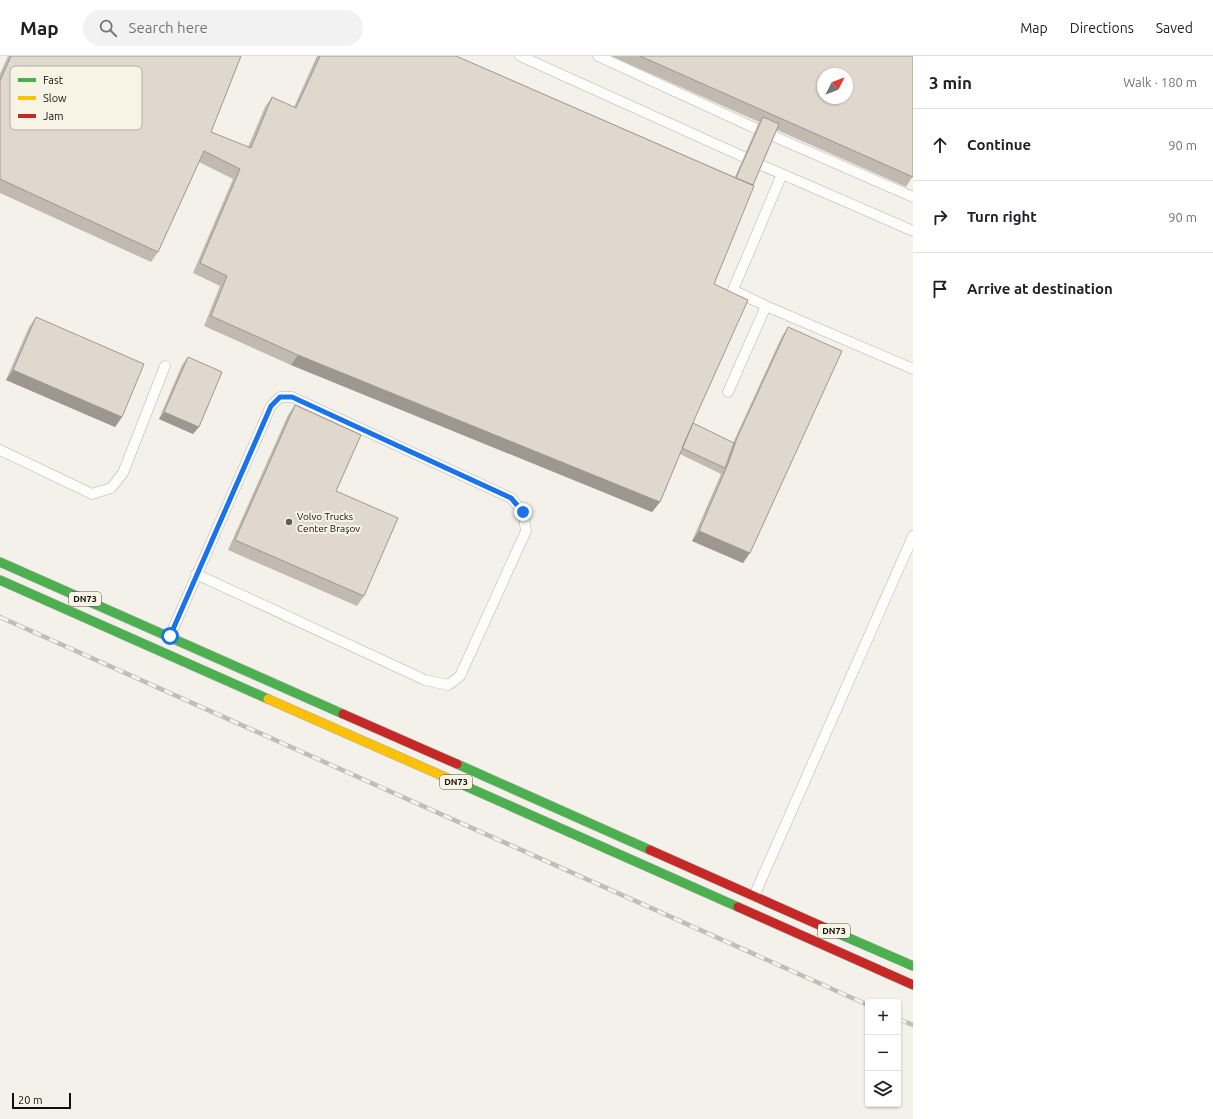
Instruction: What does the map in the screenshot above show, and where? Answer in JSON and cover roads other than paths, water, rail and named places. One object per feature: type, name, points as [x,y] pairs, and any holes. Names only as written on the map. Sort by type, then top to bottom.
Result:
[{"type":"highway","name":"DN73","points":[[0,562],[913,966]]},
{"type":"highway","name":"DN73","points":[[0,580],[913,985]]},
{"type":"lane","points":[[520,56],[744,157]]},
{"type":"lane","points":[[598,56],[757,129]]},
{"type":"lane","points":[[773,136],[913,197]]},
{"type":"lane","points":[[760,165],[913,231]]},
{"type":"lane","points":[[782,174],[732,290],[766,306],[913,368]]},
{"type":"lane","points":[[728,392],[766,306]]},
{"type":"lane","points":[[0,450],[92,494],[111,488],[124,473],[165,366]]},
{"type":"lane","points":[[170,636],[196,574],[271,406],[280,397],[292,397],[511,498],[523,512],[526,531],[460,676],[448,685],[425,680],[196,574]]},
{"type":"lane","points":[[754,896],[913,536]]},
{"type":"railway","points":[[0,617],[865,1004]]},
{"type":"railway","points":[[901,1020],[913,1025]]},
{"type":"place","name":"Volvo Trucks Center Braşov","points":[[289,522]]}]
